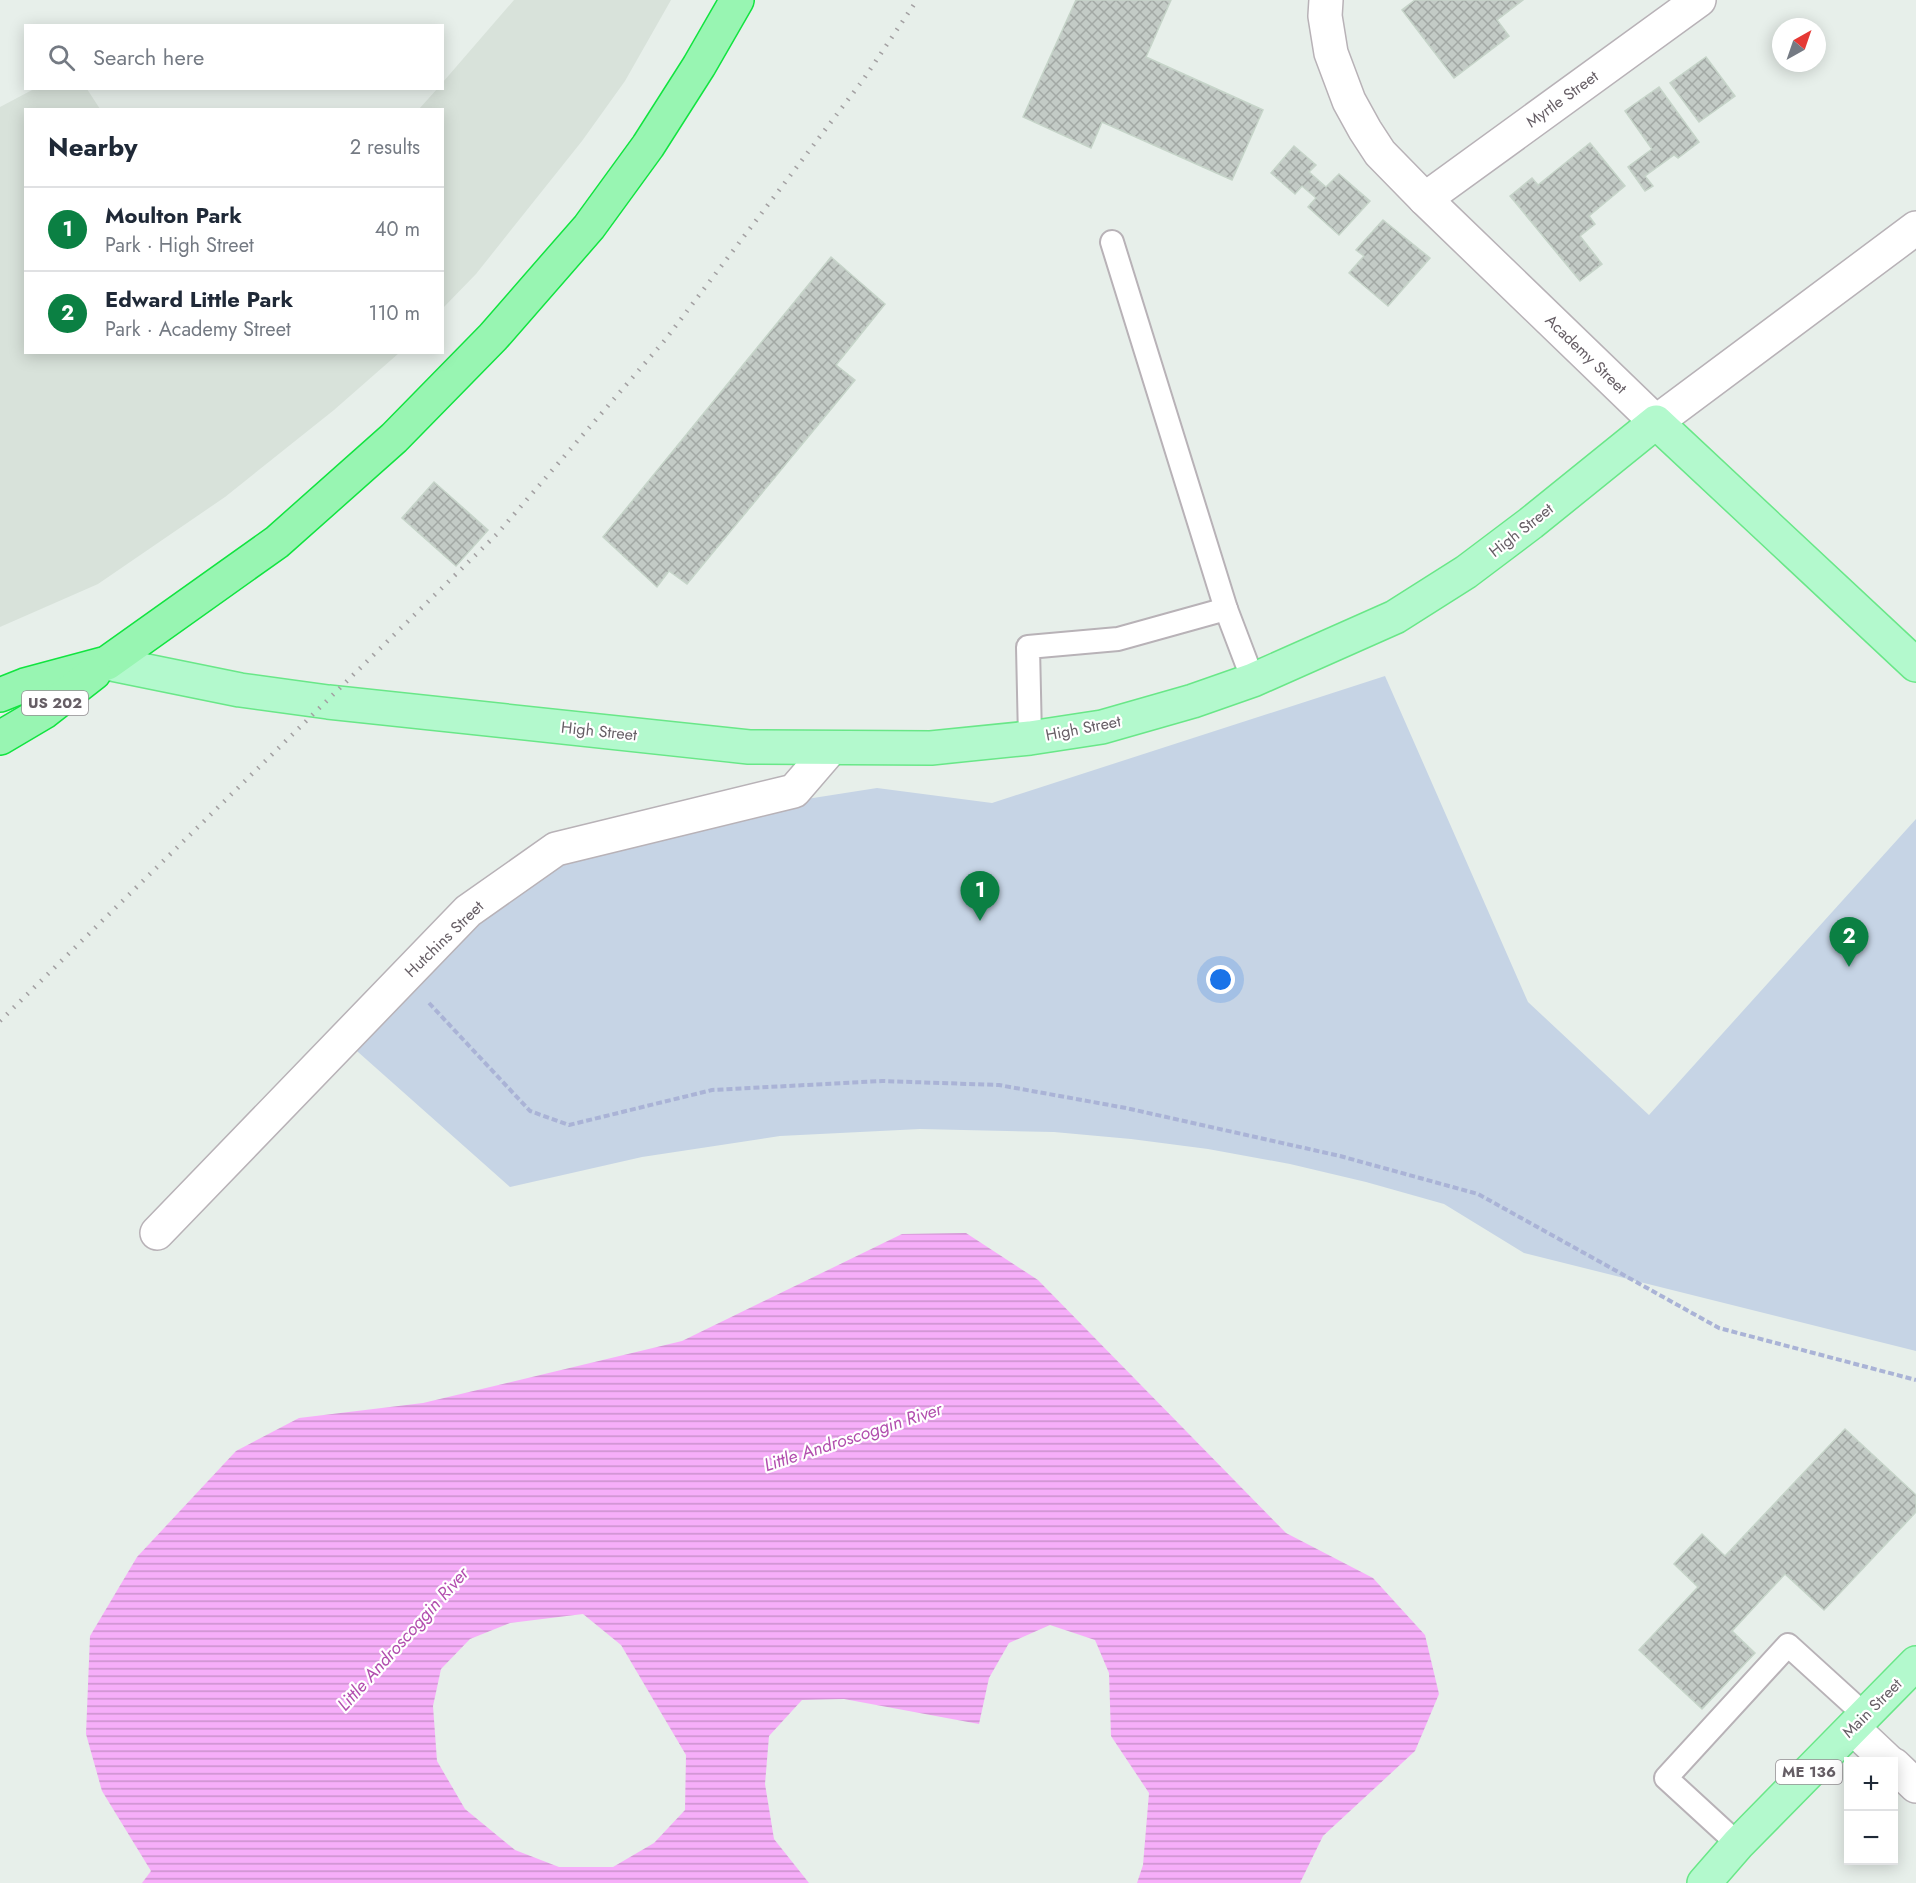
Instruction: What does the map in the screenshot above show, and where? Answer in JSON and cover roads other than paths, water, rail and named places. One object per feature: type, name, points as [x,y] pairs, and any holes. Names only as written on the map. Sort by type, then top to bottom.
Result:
[{"type":"highway","name":"US 202","points":[[0,738],[44,712],[107,663],[277,542],[394,438],[493,337],[589,227],[648,146],[699,66],[737,0]]},
{"type":"highway","name":"US 202","points":[[0,695],[25,685],[107,663]]},
{"type":"main road","name":"High Street","points":[[107,663],[240,690],[328,702],[749,747],[931,748],[1030,738],[1102,727],[1193,701],[1253,680],[1395,617],[1467,572],[1531,524],[1656,422]]},
{"type":"main road","name":"Academy Street","points":[[1656,422],[1916,665]]},
{"type":"main road","name":"Main Street","points":[[1704,1883],[1738,1844],[1915,1667]]},
{"type":"street","name":"Academy Street","points":[[1326,0],[1325,16],[1331,53],[1349,101],[1380,153],[1656,422]]},
{"type":"street","name":"Myrtle Street","points":[[1425,199],[1699,0]]},
{"type":"street","name":"High Street","points":[[1656,422],[1916,228]]},
{"type":"street","name":"Hutchins Street","points":[[157,1233],[468,911],[556,849],[794,791],[831,748]]},
{"type":"street","points":[[1859,1721],[1886,1757]]},
{"type":"street","points":[[1898,1770],[1916,1786]]},
{"type":"lane","points":[[1112,242],[1226,609],[1253,680]]},
{"type":"lane","points":[[1030,738],[1028,647],[1118,639],[1226,609]]},
{"type":"lane","points":[[1738,1844],[1666,1778],[1788,1645],[1859,1721]]},
{"type":"water","name":"Little Androscoggin River","points":[[966,1233],[1038,1280],[1286,1533],[1373,1578],[1425,1635],[1439,1694],[1415,1751],[1323,1836],[1300,1883],[1137,1883],[1143,1865],[1149,1793],[1111,1736],[1109,1673],[1095,1640],[1050,1625],[1009,1643],[989,1678],[979,1724],[844,1699],[802,1700],[769,1736],[765,1784],[774,1839],[809,1883],[142,1883],[151,1871],[102,1791],[86,1734],[90,1636],[137,1557],[236,1451],[299,1418],[423,1403],[682,1341],[902,1234]],"holes":[[[583,1614],[621,1645],[686,1755],[685,1810],[654,1843],[613,1867],[559,1867],[515,1850],[465,1809],[437,1761],[433,1706],[441,1669],[470,1639],[510,1623]]]},
{"type":"railway","points":[[0,1021],[497,534],[665,340],[863,80],[917,0]]},
{"type":"place","name":"Moulton Park","points":[[980,921]]},
{"type":"place","name":"Edward Little Park","points":[[1849,967]]}]
